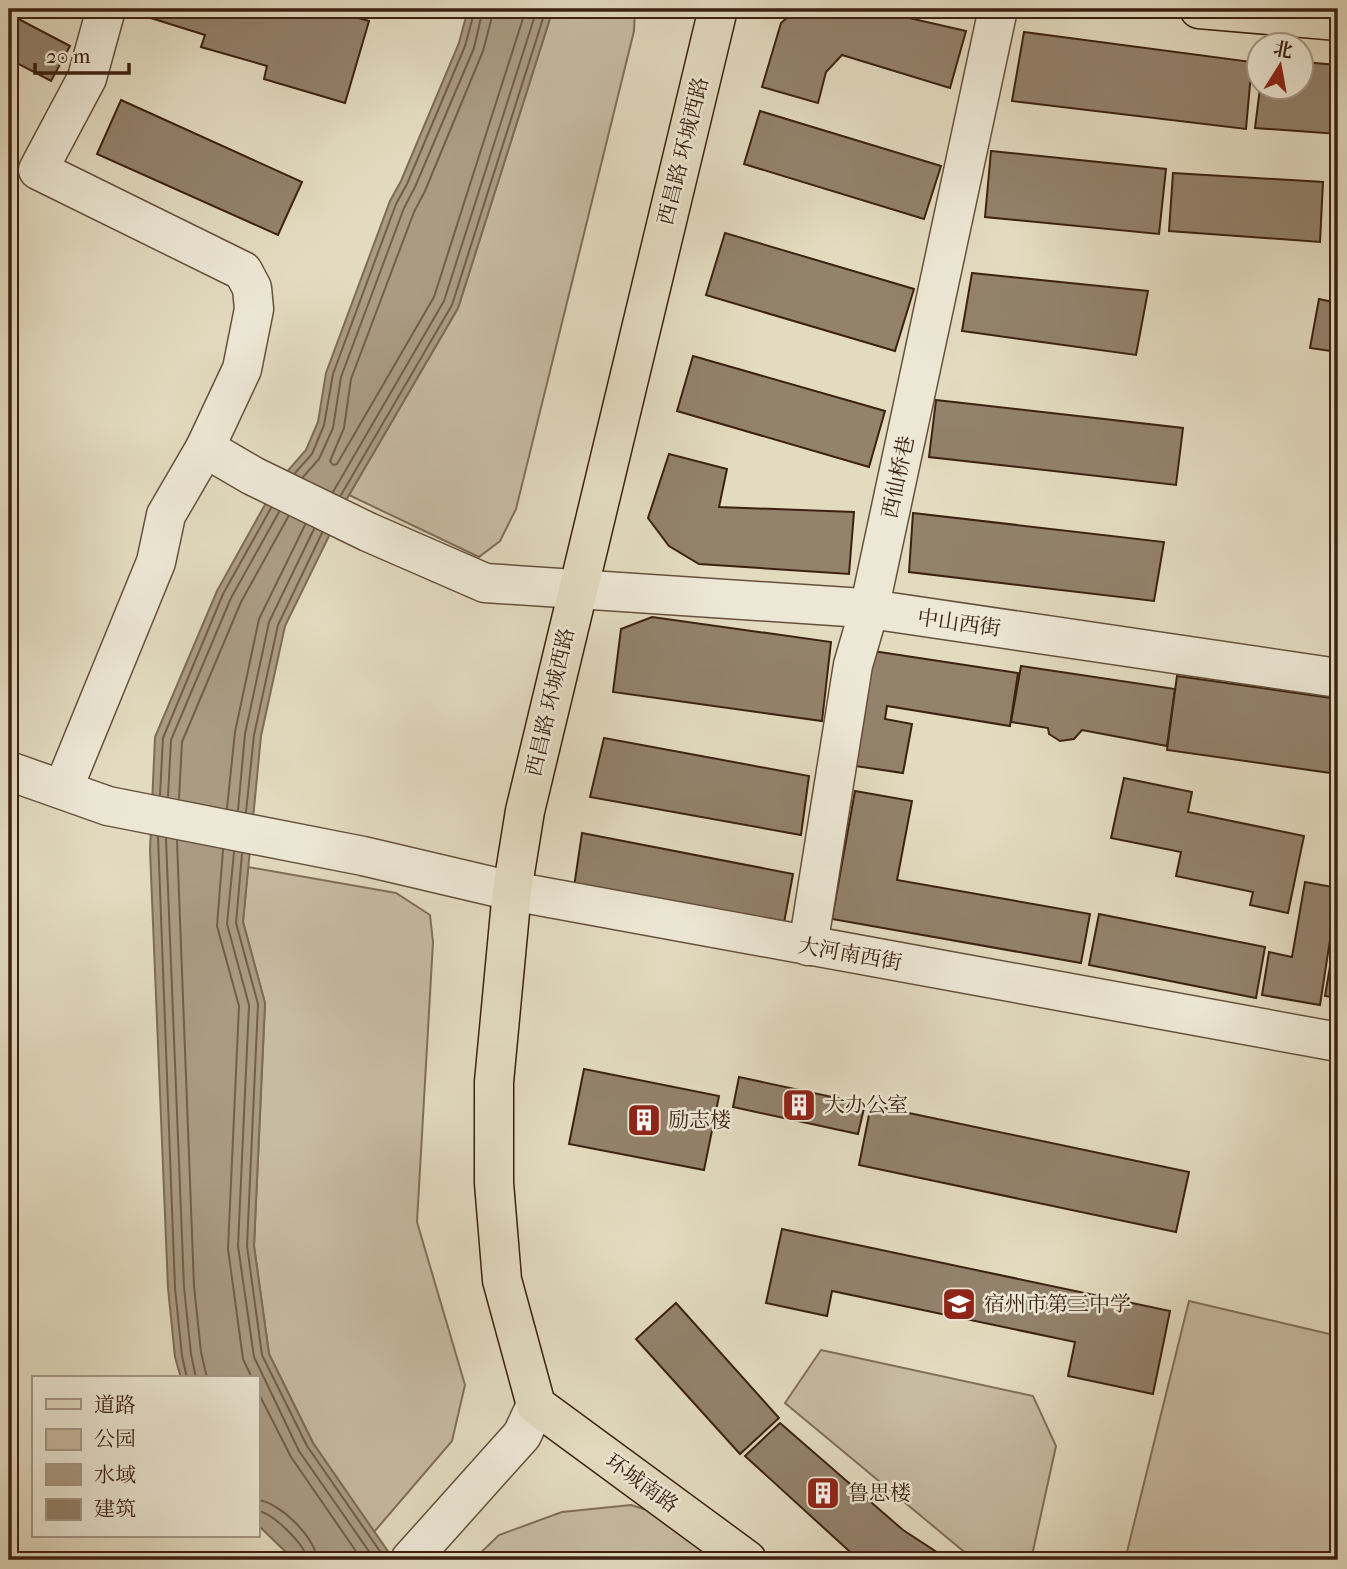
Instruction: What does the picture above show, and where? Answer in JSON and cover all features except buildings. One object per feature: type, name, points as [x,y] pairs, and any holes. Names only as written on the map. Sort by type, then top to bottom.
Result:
[{"type":"main road","name":"西昌路 环城西路","points":[[537,1405],[502,1280],[494,1183],[494,1082],[512,891],[525,811],[718,9]]},
{"type":"main road","points":[[1199,9],[1338,21]]},
{"type":"main road","name":"环城南路","points":[[537,1405],[747,1560]]},
{"type":"street","points":[[63,789],[156,562],[166,515],[205,448],[242,369],[254,309],[252,288],[243,271],[38,170],[87,78],[106,9]]},
{"type":"street","name":"西仙桥巷","points":[[808,946],[853,665],[869,610],[998,9]]},
{"type":"street","name":"中山西街","points":[[205,448],[253,477],[368,532],[485,583],[869,610],[1338,678]]},
{"type":"street","name":"大河南西街","points":[[9,771],[108,806],[363,856],[512,891],[1338,1042]]},
{"type":"street","points":[[410,1560],[522,1435],[537,1405]]},
{"type":"green space","points":[[553,9],[635,9],[634,31],[516,509],[500,541],[479,557],[349,495],[458,308]]},
{"type":"green space","points":[[248,867],[396,893],[430,915],[433,942],[417,1222],[465,1385],[452,1441],[374,1532],[313,1443],[269,1354],[254,1246],[265,1003],[243,922]]},
{"type":"green space","points":[[1189,1301],[1338,1336],[1338,1560],[1125,1560]]},
{"type":"green space","points":[[821,1350],[1033,1396],[1056,1446],[1031,1560],[974,1560],[785,1403]]},
{"type":"green space","points":[[631,1505],[663,1515],[724,1560],[473,1560],[499,1535],[562,1512]]},
{"type":"water","points":[[468,9],[553,9],[458,308],[349,495],[285,626],[261,736],[243,922],[265,1003],[254,1246],[269,1354],[313,1443],[394,1560],[294,1560],[259,1526],[259,1376],[180,1376],[175,1357],[168,1288],[150,850],[155,737],[217,591],[277,483],[306,450],[318,422],[326,373],[390,201],[459,43]]},
{"type":"place","name":"大办公室","points":[[799,1105]]},
{"type":"place","name":"励志楼","points":[[644,1120]]},
{"type":"place","name":"宿州市第三中学","points":[[959,1304]]},
{"type":"place","name":"鲁思楼","points":[[823,1493]]}]
